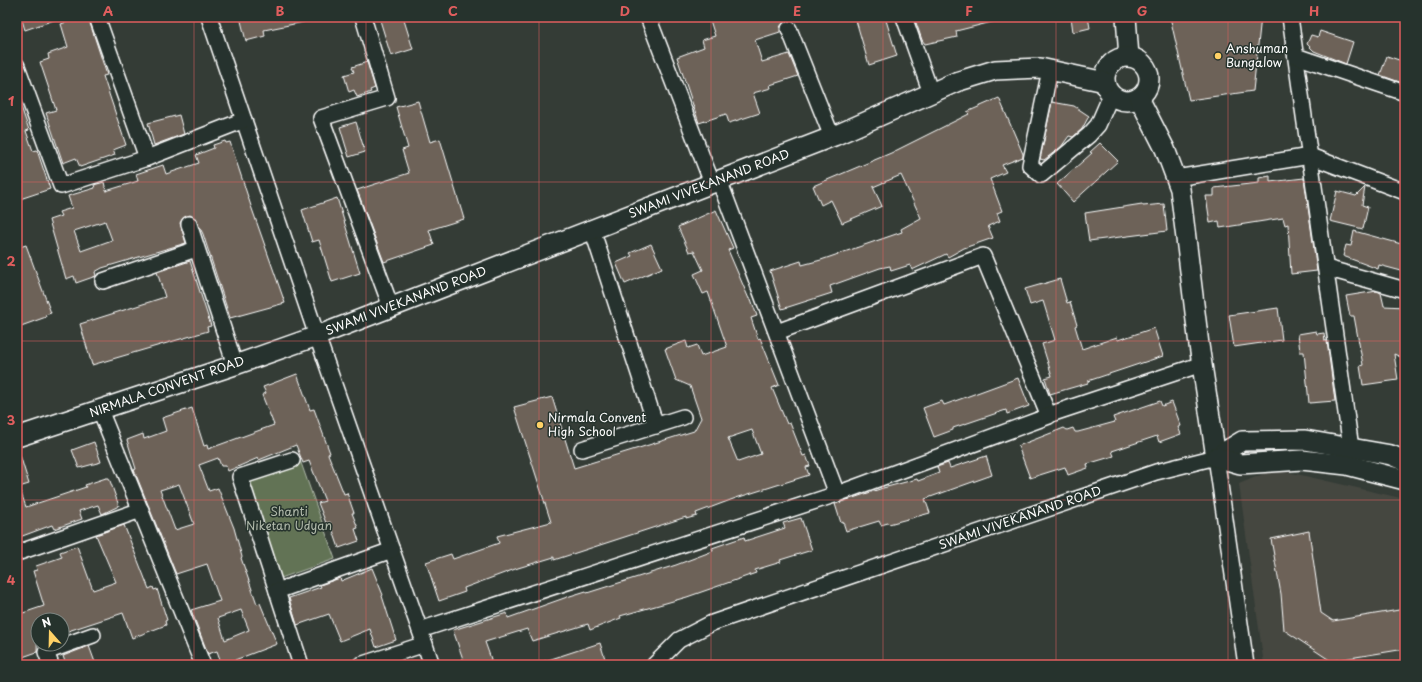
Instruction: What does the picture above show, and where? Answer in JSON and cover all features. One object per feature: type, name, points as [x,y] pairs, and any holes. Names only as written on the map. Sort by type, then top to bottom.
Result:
[{"type":"main road","points":[[1126,17],[1130,57]]},
{"type":"main road","points":[[1130,57],[1140,61],[1145,66],[1149,76],[1147,89],[1139,98],[1124,101],[1108,88],[1105,73],[1111,64],[1117,59],[1130,57]]},
{"type":"main road","name":"SWAMI VIVEKANAND ROAD","points":[[317,336],[832,137],[956,82],[995,70],[1040,68],[1108,88]]},
{"type":"main road","points":[[1139,98],[1165,149],[1180,189],[1202,364],[1216,457],[1240,464],[1349,456],[1391,455],[1405,461]]},
{"type":"main road","name":"NIRMALA CONVENT ROAD","points":[[17,437],[235,365],[317,336]]},
{"type":"main road","points":[[1349,456],[1405,480]]},
{"type":"street","points":[[97,17],[147,158]]},
{"type":"street","points":[[209,17],[317,336],[432,665]]},
{"type":"street","points":[[363,17],[387,98],[322,118],[392,307]]},
{"type":"street","points":[[648,17],[776,332],[837,494]]},
{"type":"street","points":[[904,17],[931,93]]},
{"type":"street","points":[[1290,17],[1326,268],[1349,456]]},
{"type":"street","points":[[790,28],[832,137]]},
{"type":"street","points":[[1296,56],[1405,93]]},
{"type":"street","points":[[17,66],[61,186],[147,158],[244,120]]},
{"type":"street","points":[[1050,70],[1030,165],[1041,175],[1089,135],[1098,124],[1108,88]]},
{"type":"street","points":[[1176,178],[1310,156],[1405,192]]},
{"type":"street","points":[[189,224],[196,250],[235,365]]},
{"type":"street","points":[[592,229],[656,426]]},
{"type":"street","points":[[103,281],[196,250]]},
{"type":"street","points":[[776,332],[983,256],[1048,415]]},
{"type":"street","points":[[1326,268],[1405,290]]},
{"type":"street","points":[[360,665],[422,637],[837,494],[1048,415],[1202,364]]},
{"type":"street","points":[[100,410],[203,665]]},
{"type":"street","points":[[582,449],[683,417]]},
{"type":"street","points":[[1216,457],[1246,665]]},
{"type":"street","name":"SWAMI VIVEKANAND ROAD","points":[[654,665],[679,640],[712,623],[1156,472],[1216,457]]},
{"type":"street","points":[[292,460],[240,478],[301,665]]},
{"type":"street","points":[[17,553],[141,510]]},
{"type":"street","points":[[277,590],[392,550]]},
{"type":"street","points":[[51,665],[46,652],[93,635]]},
{"type":"shaded area","points":[[1275,469],[1405,499],[1405,665],[1264,665],[1239,484]]},
{"type":"green space","name":"Shanti Niketan Udyan","points":[[300,460],[335,559],[278,579],[243,480]]},
{"type":"building","points":[[21,17],[56,17],[57,19],[25,30]]},
{"type":"building","points":[[81,17],[88,17],[107,75],[103,76],[126,145],[113,150],[115,155],[80,167],[76,158],[63,163],[46,113],[56,110],[40,62],[49,59],[48,54],[68,47],[61,24]]},
{"type":"building","points":[[240,17],[303,17],[304,22],[264,30],[265,36],[246,41]]},
{"type":"building","points":[[379,17],[403,17],[413,49],[391,56]]},
{"type":"building","points":[[709,17],[783,17],[785,21],[780,27],[780,32],[755,40],[762,62],[789,54],[798,76],[770,85],[771,88],[753,93],[760,113],[729,123],[726,114],[699,123],[677,57],[704,47],[702,40],[715,36]]},
{"type":"building","points":[[855,17],[885,17],[897,56],[869,65]]},
{"type":"building","points":[[914,17],[996,17],[996,21],[956,31],[957,37],[925,44],[922,40]]},
{"type":"building","points":[[1071,17],[1088,17],[1090,28],[1073,32]]},
{"type":"building","name":"Anshuman Bungalow","points":[[1170,17],[1261,17],[1253,91],[1189,100]]},
{"type":"building","points":[[1320,31],[1353,42],[1346,64],[1314,51],[1307,44],[1311,35],[1318,37]]},
{"type":"building","points":[[1387,56],[1405,62],[1405,84],[1380,75]]},
{"type":"building","points":[[367,62],[375,88],[370,90],[371,92],[357,97],[354,90],[349,92],[344,75],[354,72],[352,67]]},
{"type":"building","points":[[999,98],[1023,157],[1002,165],[1006,172],[990,179],[1002,211],[997,213],[1000,221],[988,226],[993,238],[964,248],[948,257],[946,254],[912,270],[910,265],[891,271],[890,266],[880,268],[830,286],[832,293],[782,309],[770,271],[801,261],[802,265],[821,260],[902,232],[901,229],[921,218],[901,175],[873,187],[882,206],[842,223],[831,200],[821,205],[813,186],[891,153],[969,114],[967,112]]},
{"type":"building","points":[[17,101],[19,101],[29,130],[26,131],[33,151],[37,150],[50,189],[17,200]]},
{"type":"building","points":[[418,101],[430,142],[440,139],[464,219],[429,230],[434,245],[384,262],[357,190],[409,173],[402,150],[408,148],[396,107]]},
{"type":"building","points":[[1052,102],[1074,106],[1089,116],[1082,129],[1073,137],[1069,136],[1061,147],[1044,160],[1040,159]]},
{"type":"building","points":[[179,115],[184,134],[154,145],[148,123]]},
{"type":"building","points":[[356,122],[365,152],[349,157],[340,127]]},
{"type":"building","points":[[225,141],[226,143],[230,142],[285,303],[230,318],[203,234],[195,218],[190,215],[183,218],[180,223],[186,243],[102,268],[95,272],[96,276],[76,283],[74,276],[66,279],[49,220],[61,216],[59,212],[72,208],[68,196],[95,188],[94,185],[104,182],[106,191],[138,181],[136,174],[163,165],[166,174],[199,163],[196,155],[214,148],[213,145]],"holes":[[[105,221],[112,240],[81,251],[74,231]]]},
{"type":"building","points":[[1100,143],[1118,161],[1073,202],[1057,184],[1092,153],[1090,152]]},
{"type":"building","points":[[1270,176],[1270,182],[1304,178],[1317,271],[1291,274],[1288,224],[1285,225],[1283,218],[1220,228],[1219,221],[1210,223],[1206,196],[1214,196],[1214,188],[1259,183],[1259,178]]},
{"type":"building","points":[[1365,187],[1362,205],[1368,207],[1363,229],[1330,221],[1337,191],[1356,196]]},
{"type":"building","points":[[337,198],[360,273],[332,282],[319,240],[312,242],[302,210]]},
{"type":"building","points":[[1142,204],[1143,206],[1164,204],[1167,231],[1089,241],[1085,213]]},
{"type":"building","points":[[716,210],[733,248],[728,250],[749,299],[751,299],[757,316],[751,318],[758,339],[760,338],[779,385],[772,388],[787,424],[790,423],[803,456],[806,455],[810,466],[806,467],[809,475],[736,498],[696,513],[697,516],[686,519],[686,517],[554,560],[554,557],[518,568],[464,588],[465,592],[439,601],[426,562],[451,554],[453,559],[499,543],[497,536],[551,522],[514,407],[552,397],[574,468],[694,431],[701,418],[690,386],[676,380],[665,349],[686,341],[688,348],[697,345],[701,356],[727,347],[708,292],[703,294],[694,274],[703,270],[694,251],[689,252],[678,227]],"holes":[[[752,430],[761,454],[738,462],[728,438]]]},
{"type":"building","points":[[1354,231],[1405,245],[1405,272],[1379,265],[1378,269],[1343,256],[1346,245],[1351,246]]},
{"type":"building","points":[[651,244],[662,268],[625,284],[616,263],[632,256],[630,253]]},
{"type":"building","points":[[26,245],[51,313],[45,315],[46,317],[21,326],[20,323],[17,324],[17,248]]},
{"type":"building","points":[[190,261],[211,326],[207,327],[208,331],[92,365],[80,324],[165,297],[157,272]]},
{"type":"building","points":[[1060,279],[1067,303],[1070,302],[1082,349],[1117,337],[1118,340],[1154,328],[1163,356],[1088,381],[1088,383],[1050,394],[1045,378],[1052,376],[1042,344],[1055,340],[1043,301],[1030,305],[1025,289]]},
{"type":"building","points":[[1377,291],[1381,293],[1384,306],[1405,307],[1405,359],[1394,354],[1398,380],[1363,385],[1360,366],[1363,365],[1354,316],[1350,316],[1346,296]]},
{"type":"building","points":[[1278,308],[1282,340],[1234,347],[1229,315]]},
{"type":"building","points":[[1316,331],[1317,334],[1324,333],[1325,341],[1327,341],[1335,401],[1309,403],[1304,352],[1300,352],[1298,334]]},
{"type":"building","points":[[297,374],[310,410],[314,409],[330,453],[328,454],[344,494],[347,493],[354,513],[352,513],[358,528],[355,529],[359,541],[339,548],[330,522],[326,523],[318,503],[325,501],[309,461],[303,463],[296,445],[259,460],[258,458],[228,471],[226,466],[221,466],[218,458],[199,465],[209,491],[218,488],[234,528],[242,557],[241,558],[257,604],[260,603],[277,644],[235,660],[237,665],[222,665],[217,651],[208,654],[191,610],[220,601],[207,564],[176,574],[134,470],[136,469],[127,440],[143,434],[144,439],[166,431],[162,418],[192,408],[204,446],[207,445],[208,449],[274,425],[262,395],[266,393],[263,387]],"holes":[[[179,484],[194,524],[175,530],[160,490]],[[241,610],[249,630],[225,640],[218,618]]]},
{"type":"building","points":[[1018,378],[1029,406],[1007,414],[1006,410],[953,428],[953,430],[934,437],[923,408],[942,401],[944,405]]},
{"type":"building","points":[[1160,401],[1162,406],[1172,402],[1181,426],[1178,427],[1181,434],[1159,442],[1157,436],[1112,451],[1114,456],[1087,464],[1088,468],[1068,475],[1065,467],[1030,478],[1018,446],[1064,428],[1067,430],[1073,428],[1075,432],[1078,432],[1115,422],[1113,417]]},
{"type":"building","points":[[94,442],[101,462],[79,468],[72,450]]},
{"type":"building","points":[[17,455],[20,455],[29,484],[19,487],[26,507],[86,487],[85,485],[106,478],[109,478],[119,506],[102,514],[98,505],[79,511],[82,519],[54,529],[52,525],[17,538]]},
{"type":"building","points":[[986,456],[992,475],[925,499],[930,513],[889,524],[881,525],[879,521],[846,531],[843,522],[841,523],[835,504],[883,488],[917,479],[918,481],[939,473],[937,467],[948,463],[950,468]]},
{"type":"building","points":[[801,518],[812,550],[780,560],[781,562],[755,570],[756,573],[687,597],[620,616],[621,618],[590,630],[588,624],[532,641],[527,629],[485,642],[491,659],[489,665],[465,665],[453,630],[507,613],[508,618],[570,596],[586,591],[587,593],[676,565],[713,551],[712,548],[744,537],[745,541],[785,528],[783,523]]},
{"type":"building","points":[[124,525],[149,589],[153,587],[154,590],[157,589],[167,620],[165,621],[166,625],[132,638],[123,613],[70,630],[70,612],[30,612],[30,652],[37,652],[17,659],[17,615],[44,606],[33,571],[37,570],[36,566],[62,557],[60,552],[77,546],[93,590],[116,582],[96,535]]},
{"type":"building","points":[[1309,531],[1321,613],[1333,621],[1405,609],[1405,649],[1331,661],[1284,630],[1281,594],[1271,539]]},
{"type":"building","points":[[372,568],[383,595],[382,596],[396,640],[376,647],[370,629],[340,641],[329,614],[297,625],[289,598],[321,587],[320,585],[340,578],[341,581]]},
{"type":"building","points":[[600,643],[607,665],[539,665],[539,663]]},
{"type":"building","points":[[89,646],[96,665],[66,665],[63,656]]},
{"type":"place","name":"Anshuman Bungalow","points":[[1218,56]]},
{"type":"place","name":"Nirmala Convent High School","points":[[540,425]]}]
